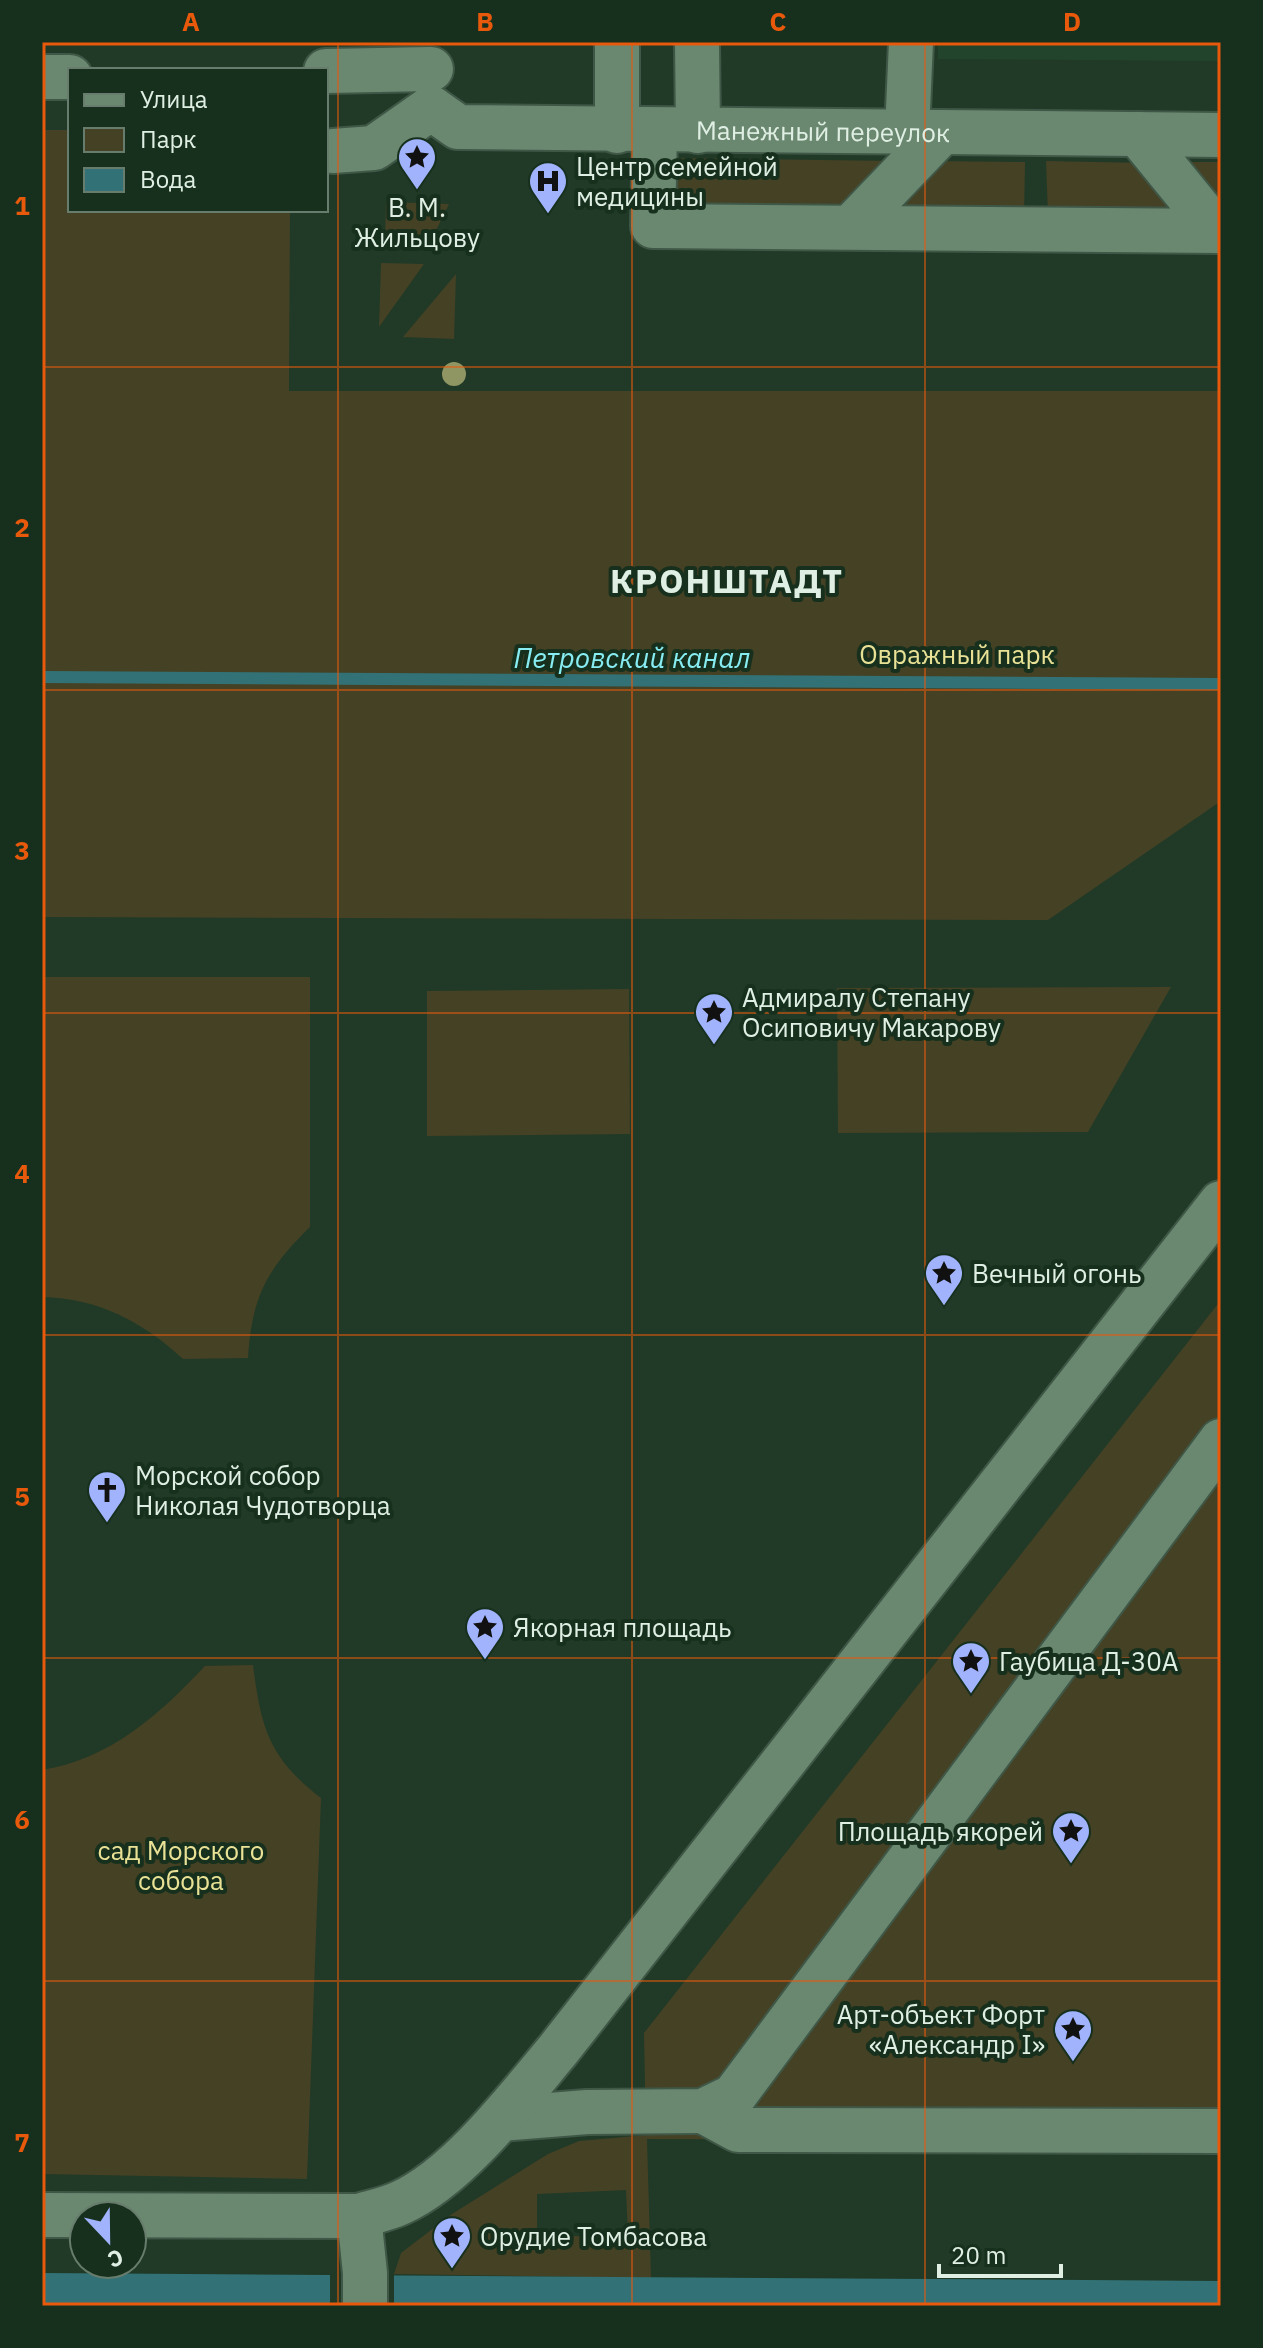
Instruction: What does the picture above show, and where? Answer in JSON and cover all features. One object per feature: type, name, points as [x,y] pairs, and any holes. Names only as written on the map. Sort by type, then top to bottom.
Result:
[{"type":"street","points":[[617,42],[653,226],[1219,231]]},
{"type":"street","points":[[697,42],[698,131]]},
{"type":"street","points":[[851,227],[924,133],[911,42]]},
{"type":"street","points":[[328,71],[431,73]]},
{"type":"street","points":[[333,151],[374,148],[431,73]]},
{"type":"street","name":"Манежный переулок","points":[[431,73],[458,127],[1221,135]]},
{"type":"street","points":[[42,77],[68,77]]},
{"type":"street","points":[[1138,134],[1219,231]]},
{"type":"street","points":[[42,2215],[359,2216],[399,2203],[431,2185],[501,2119],[1221,1203]]},
{"type":"street","points":[[501,2119],[587,2112],[703,2111],[734,2096],[1221,1441]]},
{"type":"street","points":[[703,2111],[738,2130],[1221,2131]]},
{"type":"street","points":[[359,2216],[365,2290]]},
{"type":"shaded area","points":[[938,42],[1221,42],[1221,61],[938,59]]},
{"type":"green space","name":"Овражный парк","points":[[42,130],[68,130],[68,212],[290,212],[289,391],[1221,391],[1221,801],[1048,920],[42,917]]},
{"type":"green space","points":[[669,158],[900,161],[848,213],[667,210]]},
{"type":"green space","points":[[933,161],[1025,162],[1024,216],[882,214]]},
{"type":"green space","points":[[1046,161],[1145,163],[1190,217],[1048,215]]},
{"type":"green space","points":[[1178,162],[1221,162],[1221,211]]},
{"type":"green space","points":[[386,202],[449,204],[430,243],[385,242]]},
{"type":"green space","points":[[381,263],[424,264],[379,327]]},
{"type":"green space","points":[[456,274],[454,339],[403,337]]},
{"type":"green space","points":[[42,977],[310,977],[310,1227],[282,1257],[264,1286],[253,1318],[248,1358],[183,1359],[152,1334],[118,1314],[82,1302],[42,1297]]},
{"type":"green space","points":[[1171,987],[1088,1132],[838,1133],[837,988]]},
{"type":"green space","points":[[629,989],[630,1134],[427,1136],[427,991]]},
{"type":"green space","points":[[1221,1300],[1221,2142],[647,2139],[651,2278],[394,2274],[401,2253],[452,2214],[548,2154],[579,2141],[646,2135],[644,2033]],"holes":[[[626,2190],[628,2235],[537,2237],[537,2194]]]},
{"type":"green space","name":"сад Морского собора","points":[[253,1665],[260,1707],[270,1740],[290,1769],[321,1798],[307,2179],[42,2174],[42,1770],[90,1756],[132,1732],[170,1701],[205,1666]]},
{"type":"water","points":[[42,2273],[68,2273],[68,2280],[148,2280],[148,2274],[1221,2281],[1221,2306],[42,2306]]},
{"type":"pier","points":[[330,2273],[394,2274],[394,2306],[330,2306]]},
{"type":"waterway","name":"Петровский канал","points":[[42,677],[1221,684]]},
{"type":"place","name":"В. М. Жильцову","points":[[417,191]]},
{"type":"place","name":"Центр семейной медицины","points":[[548,215]]},
{"type":"place","name":"Адмиралу Степану Осиповичу Макарову","points":[[714,1046]]},
{"type":"place","name":"Вечный огонь","points":[[944,1307]]},
{"type":"place","name":"Морской собор Николая Чудотворца","points":[[107,1524]]},
{"type":"place","name":"Якорная площадь","points":[[485,1661]]},
{"type":"place","name":"Гаубица Д-30А","points":[[971,1695]]},
{"type":"place","name":"Площадь якорей","points":[[1071,1865]]},
{"type":"place","name":"Арт-объект Форт «Александр I»","points":[[1073,2063]]},
{"type":"place","name":"Орудие Томбасова","points":[[452,2270]]},
{"type":"district","name":"КРОНШТАДТ","points":[[727,580]]}]
